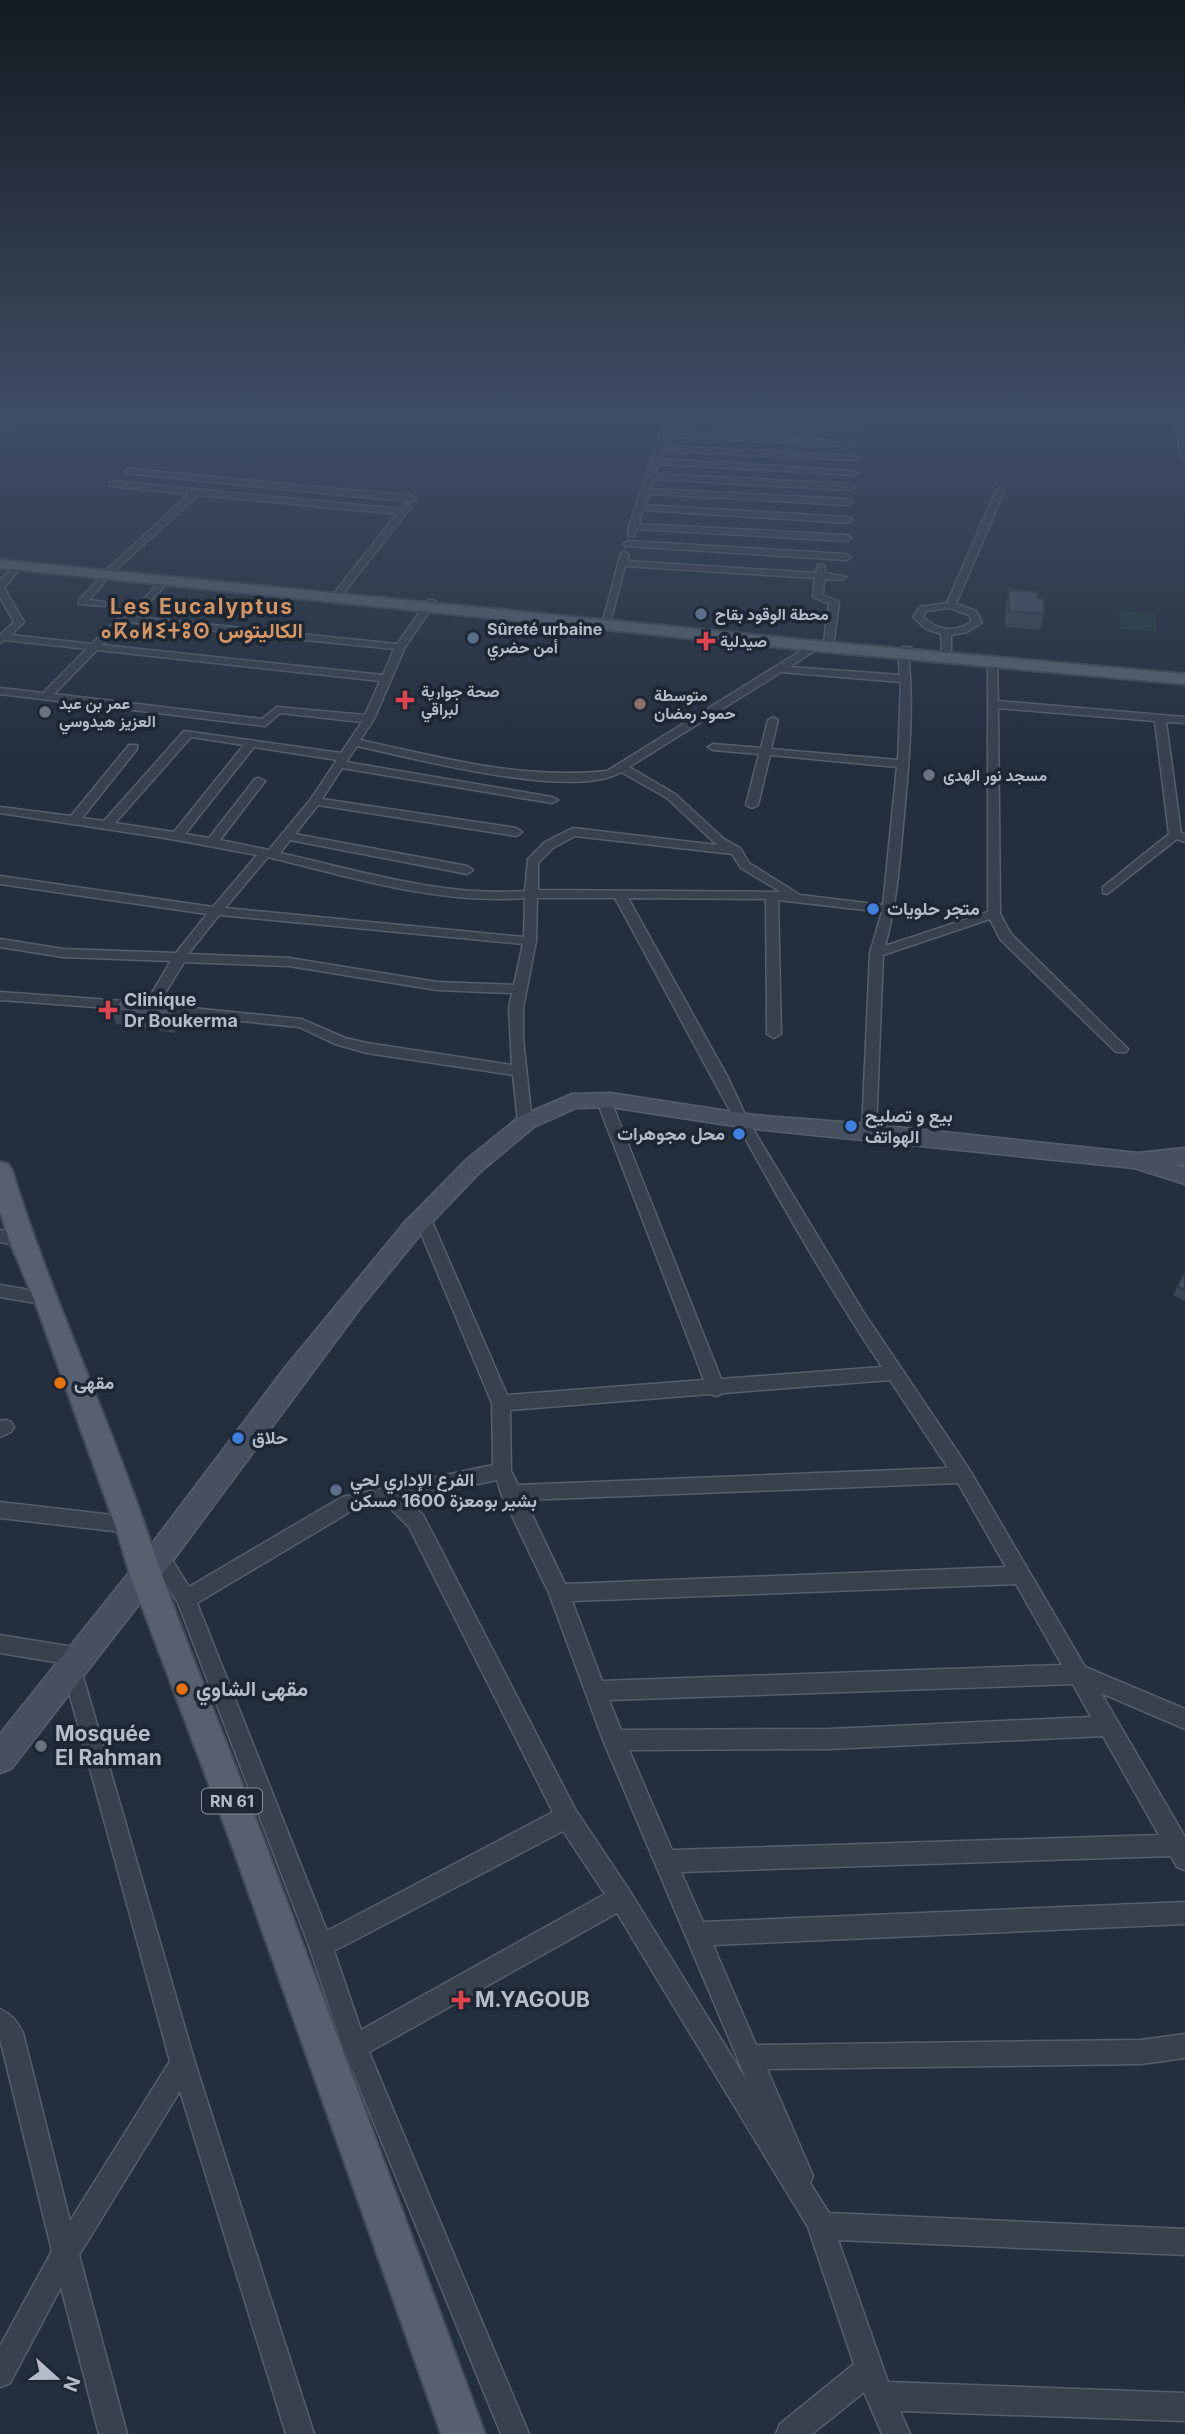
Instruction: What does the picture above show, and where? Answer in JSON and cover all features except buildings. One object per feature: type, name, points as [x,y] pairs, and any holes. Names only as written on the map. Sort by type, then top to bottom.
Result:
[{"type":"main road","points":[[0,561],[339,593],[992,661],[1185,676]]},
{"type":"main road","points":[[0,561],[165,580],[606,620],[823,644]]},
{"type":"main road","points":[[905,651],[946,652],[1185,676]]},
{"type":"main road","name":"RN 61","points":[[0,1170],[11,1238],[47,1299],[130,1525],[152,1566],[247,1840],[463,2434]]},
{"type":"street","points":[[102,604],[82,602],[156,530]]},
{"type":"street","points":[[339,593],[388,530]]},
{"type":"street","points":[[606,620],[632,530]]},
{"type":"street","points":[[698,530],[847,538]]},
{"type":"street","points":[[353,743],[527,775],[588,778],[610,774],[823,644],[834,602],[818,597],[825,530]]},
{"type":"street","points":[[951,605],[983,530]]},
{"type":"street","points":[[735,570],[742,532]]},
{"type":"street","points":[[628,544],[846,557]]},
{"type":"street","points":[[621,563],[841,577]]},
{"type":"street","points":[[1,635],[19,622],[0,588],[18,565]]},
{"type":"street","points":[[129,619],[165,580]]},
{"type":"street","points":[[150,1007],[180,958],[219,909],[314,801],[369,719],[400,647],[429,604]]},
{"type":"street","points":[[951,605],[973,613],[977,622],[966,630],[946,631],[926,626],[918,617],[923,609],[951,605]]},
{"type":"street","points":[[46,697],[119,622],[129,619],[400,647]]},
{"type":"street","points":[[946,631],[946,652]]},
{"type":"street","points":[[1,635],[94,648],[385,678]]},
{"type":"street","points":[[869,1131],[877,953],[889,909],[903,764],[905,651]]},
{"type":"street","points":[[992,661],[994,914],[1005,936],[1121,1049]]},
{"type":"street","points":[[779,669],[906,680]]},
{"type":"street","points":[[0,691],[265,723],[277,710],[369,719]]},
{"type":"street","points":[[992,704],[1185,720]]},
{"type":"street","points":[[1107,890],[1180,837],[1160,718]]},
{"type":"street","points":[[752,805],[763,751],[773,720]]},
{"type":"street","points":[[106,826],[188,733],[552,800]]},
{"type":"street","points":[[176,837],[251,744]]},
{"type":"street","points":[[72,822],[133,747]]},
{"type":"street","points":[[713,747],[903,764]]},
{"type":"street","points":[[620,767],[671,796],[720,842],[736,851],[745,865],[796,896]]},
{"type":"street","points":[[212,843],[259,781]]},
{"type":"street","points":[[314,801],[516,832]]},
{"type":"street","points":[[0,810],[212,843],[437,890],[510,898],[531,894],[796,896],[889,909]]},
{"type":"street","points":[[525,1122],[516,1007],[530,941],[532,862],[549,845],[573,832],[736,851]]},
{"type":"street","points":[[286,836],[467,870]]},
{"type":"street","points":[[0,880],[137,902],[530,941]]},
{"type":"street","points":[[620,895],[720,1076],[741,1121],[856,1315],[963,1475],[1078,1674],[1105,1726],[1182,1852]]},
{"type":"street","points":[[772,895],[774,1034]]},
{"type":"street","points":[[877,953],[994,914]]},
{"type":"street","points":[[0,943],[63,953],[289,962],[438,986],[521,989]]},
{"type":"street","points":[[0,996],[150,1007],[301,1023],[322,1030],[342,1042],[440,1062],[519,1071]]},
{"type":"street","points":[[0,1758],[152,1566],[312,1352],[423,1219],[461,1176],[525,1122],[548,1108],[573,1101],[604,1101],[741,1121],[869,1131],[1135,1160],[1185,1156]]},
{"type":"street","points":[[604,1101],[716,1389]]},
{"type":"street","points":[[1135,1160],[1185,1176]]},
{"type":"street","points":[[423,1219],[501,1403],[502,1472],[510,1493],[559,1593],[614,1740],[822,2226],[879,2396],[895,2434]]},
{"type":"street","points":[[0,1291],[47,1299]]},
{"type":"street","points":[[501,1403],[716,1389],[896,1373]]},
{"type":"street","points":[[186,1599],[349,1503],[502,1472]]},
{"type":"street","points":[[510,1493],[963,1475]]},
{"type":"street","points":[[389,1495],[416,1521],[567,1817],[621,1898],[822,2226]]},
{"type":"street","points":[[0,1510],[130,1525]]},
{"type":"street","points":[[152,1566],[186,1599],[321,1946],[355,2047],[515,2434]]},
{"type":"street","points":[[559,1593],[1021,1575]]},
{"type":"street","points":[[0,1643],[75,1662]]},
{"type":"street","points":[[75,1662],[183,2063],[300,2434]]},
{"type":"street","points":[[596,1691],[1078,1674],[1185,1719]]},
{"type":"street","points":[[614,1740],[830,1739],[1105,1726]]},
{"type":"street","points":[[321,1946],[567,1817]]},
{"type":"street","points":[[665,1861],[1182,1852]]},
{"type":"street","points":[[355,2047],[621,1898]]},
{"type":"street","points":[[696,1934],[989,1919],[1185,1913]]},
{"type":"street","points":[[0,2021],[11,2033],[113,2434]]},
{"type":"street","points":[[750,2057],[1141,2052],[1185,2046]]},
{"type":"street","points":[[0,2372],[65,2253],[183,2063]]},
{"type":"street","points":[[822,2226],[1185,2242]]},
{"type":"street","points":[[790,2434],[870,2369]]},
{"type":"street","points":[[879,2396],[1185,2407]]},
{"type":"green space","points":[[1119,611],[1156,614],[1157,632],[1120,629]]},
{"type":"place","name":"محطة الوقود بقاح","points":[[701,614]]},
{"type":"place","name":"Sûreté urbaine أمن حضري","points":[[473,638]]},
{"type":"place","name":"صيدلية","points":[[706,641]]},
{"type":"place","name":"صحة جوارية لبراقي","points":[[405,700]]},
{"type":"place","name":"متوسطة حمود رمضان","points":[[640,704]]},
{"type":"place","name":"عمر بن عبد العزيز هيدوسي","points":[[45,712]]},
{"type":"place","name":"مسجد نور الهدى","points":[[929,775]]},
{"type":"place","name":"متجر حلويات","points":[[873,909]]},
{"type":"place","name":"Clinique Dr Boukerma","points":[[108,1010]]},
{"type":"place","name":"بيع و تصليح الهواتف","points":[[851,1126]]},
{"type":"place","name":"محل مجوهرات","points":[[739,1134]]},
{"type":"place","name":"مقهى","points":[[60,1383]]},
{"type":"place","name":"حلاق","points":[[238,1438]]},
{"type":"place","name":"الفرع الإداري لحي بشير بومعزة 1600 مسكن","points":[[336,1490]]},
{"type":"place","name":"مقهى الشاوي","points":[[182,1689]]},
{"type":"place","name":"Mosquée El Rahman","points":[[41,1746]]},
{"type":"place","name":"M.YAGOUB","points":[[461,2000]]},
{"type":"district","name":"Les Eucalyptus ⴰⴽⴰⵍⵉⵜⵓⵙ الكاليتوس","points":[[202,619]]}]
